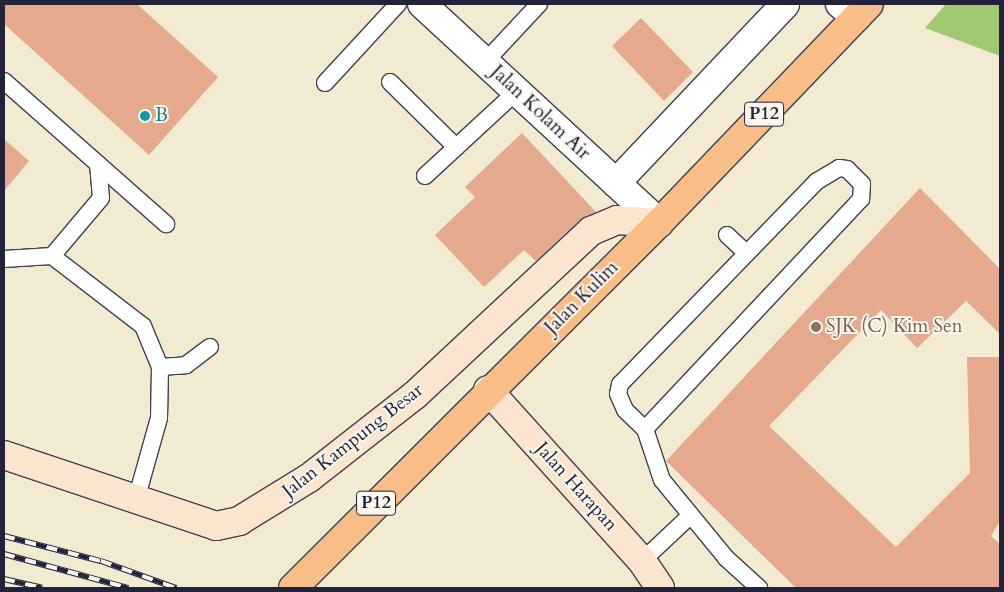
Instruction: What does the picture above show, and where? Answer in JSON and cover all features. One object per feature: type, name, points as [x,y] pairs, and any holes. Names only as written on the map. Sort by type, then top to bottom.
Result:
[{"type":"main road","name":"Jalan Kulim","points":[[293,588],[488,390],[659,222],[855,8]]},
{"type":"street","name":"Jalan Kolam Air","points":[[422,4],[659,222]]},
{"type":"street","points":[[616,183],[785,4]]},
{"type":"street","name":"Jalan Kampung Besar","points":[[4,455],[216,526],[260,510],[414,395],[591,231],[617,220],[659,222]]},
{"type":"street","name":"Jalan Harapan","points":[[488,390],[642,561],[660,588]]},
{"type":"lane","points":[[325,82],[398,4]]},
{"type":"lane","points":[[486,62],[539,4]]},
{"type":"lane","points":[[4,81],[166,224]]},
{"type":"lane","points":[[390,82],[456,147]]},
{"type":"lane","points":[[425,176],[517,91]]},
{"type":"lane","points":[[52,256],[101,198],[98,164]]},
{"type":"lane","points":[[645,429],[861,199],[862,184],[843,167],[825,174],[746,253],[620,384],[618,394],[624,410],[645,429],[662,480],[726,558],[760,588]]},
{"type":"lane","points":[[727,235],[746,253]]},
{"type":"lane","points":[[4,259],[52,256],[143,326],[160,367],[159,418],[136,500]]},
{"type":"lane","points":[[160,367],[186,366],[210,347]]},
{"type":"lane","points":[[642,561],[691,515]]},
{"type":"green space","points":[[946,4],[1000,4],[1000,56],[925,28]]},
{"type":"building","name":"B","points":[[4,4],[137,4],[218,77],[149,155],[4,24]]},
{"type":"building","points":[[641,18],[693,72],[664,101],[612,46]]},
{"type":"building","points":[[522,133],[596,212],[580,220],[536,261],[524,250],[484,287],[435,235],[475,197],[465,187]]},
{"type":"building","points":[[4,139],[29,161],[4,191]]},
{"type":"building","points":[[920,188],[1000,269],[1000,334],[966,301],[917,348],[881,310],[769,426],[896,547],[970,473],[967,357],[1000,357],[1000,521],[991,536],[1000,544],[1000,588],[796,588],[666,461]]},
{"type":"railway","points":[[4,536],[101,561],[176,588]]},
{"type":"railway","points":[[4,554],[128,588]]},
{"type":"railway","points":[[4,579],[42,588]]},
{"type":"place","name":"B","points":[[145,116]]},
{"type":"place","name":"SJK (C) Kim Sen","points":[[816,327]]}]
